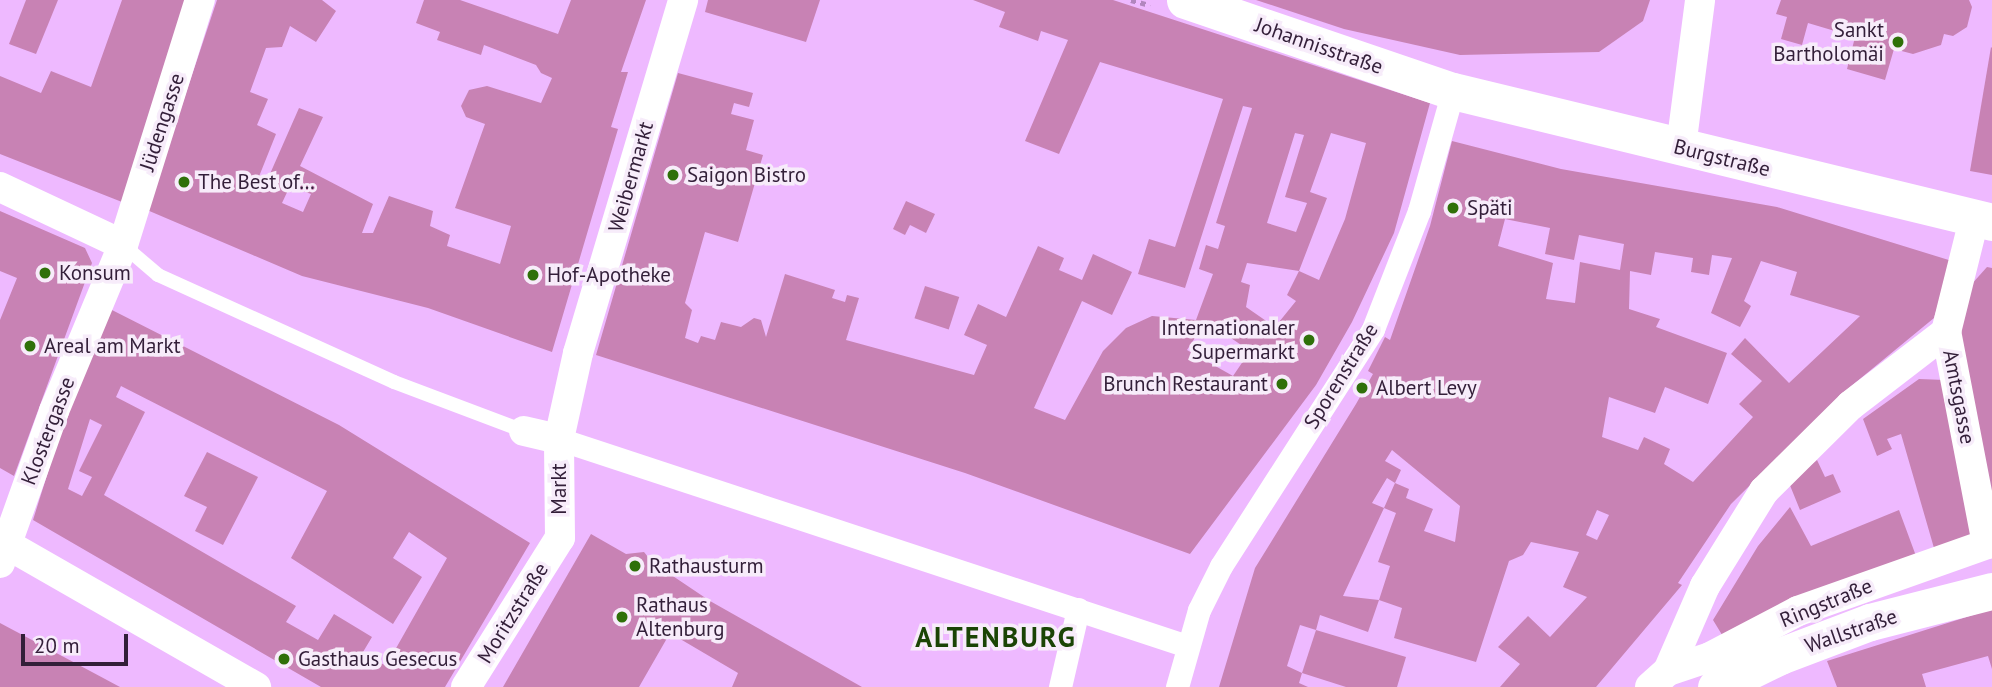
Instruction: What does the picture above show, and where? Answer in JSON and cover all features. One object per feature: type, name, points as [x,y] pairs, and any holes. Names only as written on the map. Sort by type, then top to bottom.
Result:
[{"type":"street","name":"Jüdengasse","points":[[123,245],[200,0]]},
{"type":"street","name":"Weibermarkt","points":[[578,354],[683,0]]},
{"type":"street","name":"Johannisstraße","points":[[1185,0],[1226,7],[1453,91]]},
{"type":"street","points":[[1681,147],[1700,0]]},
{"type":"street","name":"Burgstraße","points":[[1453,91],[1983,221]]},
{"type":"street","name":"Sporenstraße","points":[[1177,687],[1188,646],[1221,566],[1373,329],[1419,211],[1453,91]]},
{"type":"street","points":[[0,187],[123,245]]},
{"type":"street","points":[[1659,679],[1705,586],[1764,491],[1851,405],[1946,332],[1983,221]]},
{"type":"street","name":"Klostergasse","points":[[4,554],[11,496],[123,245]]},
{"type":"street","name":"Amtsgasse","points":[[1946,332],[1987,544]]},
{"type":"street","name":"Markt","points":[[559,538],[559,439],[578,354]]},
{"type":"street","name":"Markt","points":[[524,431],[559,439]]},
{"type":"street","points":[[559,439],[624,464],[787,511],[1188,646]]},
{"type":"street","name":"Moritzstraße","points":[[469,682],[559,538]]},
{"type":"street","name":"Ringstraße","points":[[1659,679],[1710,657],[1798,611],[1987,544]]},
{"type":"street","points":[[4,554],[256,687]]},
{"type":"street","name":"Wallstraße","points":[[1716,687],[1780,656],[1870,622],[1992,591]]},
{"type":"street","points":[[1060,687],[1078,609]]},
{"type":"lane","points":[[123,245],[158,275],[394,382],[524,431]]},
{"type":"building","points":[[26,0],[58,0],[36,54],[9,44]]},
{"type":"building","points":[[122,0],[191,0],[122,202],[0,154],[0,76],[41,93],[51,71],[91,87]]},
{"type":"building","points":[[217,0],[322,0],[336,11],[316,42],[290,26],[282,47],[266,48],[250,92],[268,99],[257,125],[276,134],[254,189],[262,192],[299,108],[323,117],[300,166],[373,204],[362,233],[373,233],[389,196],[433,211],[430,226],[450,235],[447,246],[500,264],[511,226],[455,208],[485,124],[466,117],[461,106],[469,90],[487,86],[541,103],[552,78],[541,73],[536,65],[484,45],[481,55],[437,40],[440,32],[416,23],[424,0],[460,0],[558,34],[571,0],[646,0],[621,72],[628,72],[611,127],[618,129],[552,352],[428,308],[302,276],[147,210]],"holes":[[[290,186],[311,194],[303,212],[282,203]]]},
{"type":"building","points":[[708,0],[820,0],[806,42],[705,12]]},
{"type":"building","points":[[973,0],[1113,0],[1430,103],[1394,233],[1352,322],[1316,385],[1190,554],[965,473],[596,355],[678,73],[753,93],[749,107],[734,103],[731,114],[754,120],[746,150],[763,155],[738,242],[705,232],[685,303],[692,310],[685,338],[698,343],[701,336],[715,340],[721,322],[741,327],[754,318],[761,320],[766,337],[785,274],[835,290],[832,298],[845,302],[847,295],[859,298],[846,340],[974,375],[987,345],[964,335],[978,304],[1006,317],[1038,246],[1064,258],[1059,270],[1082,280],[1093,254],[1132,272],[1112,315],[1082,301],[1034,408],[1065,420],[1103,351],[1126,328],[1152,316],[1196,320],[1213,274],[1199,269],[1206,245],[1218,249],[1225,226],[1216,223],[1252,108],[1243,106],[1185,288],[1138,274],[1149,239],[1175,247],[1223,99],[1100,62],[1059,154],[1025,141],[1068,40],[1041,31],[1038,41],[999,27],[1005,12]],"holes":[[[1295,133],[1304,135],[1285,197],[1307,203],[1296,232],[1267,223]],[[1331,133],[1366,143],[1345,219],[1319,280],[1299,271],[1327,198],[1310,192]],[[1247,263],[1299,271],[1287,295],[1296,301],[1275,327],[1246,307],[1250,285],[1241,282]],[[1206,321],[1250,351],[1233,376],[1187,350]]]},
{"type":"building","points":[[1256,0],[1650,0],[1643,21],[1599,52],[1460,55],[1344,29]]},
{"type":"building","name":"Sankt Bartholomäi","points":[[1781,0],[1969,0],[1972,7],[1967,27],[1953,36],[1944,34],[1941,45],[1913,54],[1894,49],[1885,80],[1847,69],[1855,37],[1808,23],[1802,45],[1781,39],[1787,17],[1776,14]]},
{"type":"building","points":[[1992,48],[1992,175],[1970,171]]},
{"type":"building","points":[[1452,141],[1561,169],[1777,207],[1952,261],[1934,318],[1844,392],[1731,504],[1678,583],[1682,585],[1596,687],[1500,687],[1520,664],[1498,647],[1528,616],[1550,637],[1587,597],[1563,587],[1579,552],[1531,542],[1523,555],[1509,561],[1476,662],[1394,638],[1402,608],[1379,600],[1368,632],[1320,615],[1316,630],[1300,625],[1287,666],[1302,673],[1299,683],[1308,687],[1219,687],[1255,568],[1373,374],[1368,371],[1385,337],[1390,340],[1430,226]],"holes":[[[1505,219],[1550,228],[1545,254],[1574,260],[1579,235],[1624,244],[1620,270],[1580,262],[1575,303],[1546,299],[1553,263],[1498,246]],[[1655,252],[1693,258],[1691,272],[1709,275],[1712,255],[1732,258],[1711,313],[1740,327],[1751,306],[1744,301],[1761,261],[1797,272],[1790,295],[1860,316],[1789,383],[1745,338],[1731,354],[1762,381],[1739,404],[1753,417],[1693,482],[1664,464],[1670,449],[1644,437],[1638,450],[1602,437],[1609,397],[1655,413],[1665,387],[1708,404],[1727,353],[1656,327],[1660,319],[1629,309],[1630,271],[1651,275]],[[1392,450],[1460,506],[1455,542],[1424,531],[1433,509],[1406,498],[1409,489],[1395,483],[1401,470],[1385,461]],[[1387,478],[1395,483],[1384,508],[1372,503]],[[1384,508],[1396,513],[1378,562],[1390,566],[1379,600],[1343,596]],[[1597,510],[1609,515],[1597,540],[1586,535]]]},
{"type":"building","points":[[906,201],[935,214],[926,233],[910,225],[905,235],[893,229]]},
{"type":"building","name":"Areal am Markt","points":[[0,211],[85,248],[92,263],[14,476],[0,468],[0,320],[17,278],[0,271]]},
{"type":"building","points":[[1987,267],[1992,268],[1992,506],[1956,333],[1970,286]]},
{"type":"building","points":[[925,286],[959,297],[949,329],[914,318]]},
{"type":"building","points":[[110,309],[339,425],[530,543],[445,687],[321,687],[33,520],[68,408]],"holes":[[[121,386],[327,491],[291,558],[393,624],[422,577],[393,558],[409,532],[447,558],[386,666],[363,652],[372,637],[334,614],[318,640],[286,622],[296,606],[104,495],[145,412],[116,397]],[[90,419],[102,425],[79,471],[92,477],[82,496],[68,489]]]},
{"type":"building","points":[[1919,379],[1945,380],[1981,533],[1934,548],[1901,434],[1887,439],[1892,449],[1877,456],[1863,419]]},
{"type":"building","points":[[207,452],[258,477],[223,545],[195,531],[207,507],[184,496]]},
{"type":"building","points":[[1817,460],[1825,477],[1833,474],[1841,492],[1800,510],[1789,483]]},
{"type":"building","points":[[1790,507],[1811,546],[1899,510],[1916,556],[1727,643],[1713,620],[1758,546]]},
{"type":"building","name":"Rathaus Altenburg","points":[[591,534],[626,554],[644,552],[652,562],[710,601],[862,687],[732,687],[738,673],[670,633],[639,687],[503,687]]},
{"type":"building","points":[[1992,609],[1992,669],[1988,656],[1922,674],[1926,687],[1837,687],[1827,661]]},
{"type":"building","points":[[0,623],[62,656],[120,687],[0,687]]},
{"type":"building","points":[[1316,630],[1406,657],[1397,687],[1346,687],[1302,673]]},
{"type":"place","name":"Sankt Bartholomäi","points":[[1898,42]]},
{"type":"place","name":"Saigon Bistro","points":[[673,175]]},
{"type":"place","name":"The Best of…","points":[[184,182]]},
{"type":"place","name":"Späti","points":[[1453,208]]},
{"type":"place","name":"Konsum","points":[[45,273]]},
{"type":"place","name":"Hof-Apotheke","points":[[533,275]]},
{"type":"place","name":"Internationaler Supermarkt","points":[[1309,340]]},
{"type":"place","name":"Areal am Markt","points":[[30,346]]},
{"type":"place","name":"Brunch Restaurant","points":[[1282,384]]},
{"type":"place","name":"Albert Levy","points":[[1362,388]]},
{"type":"place","name":"Rathausturm","points":[[635,566]]},
{"type":"place","name":"Rathaus Altenburg","points":[[622,617]]},
{"type":"place","name":"Gasthaus Gesecus","points":[[284,659]]},
{"type":"district","name":"ALTENBURG","points":[[996,637]]}]
